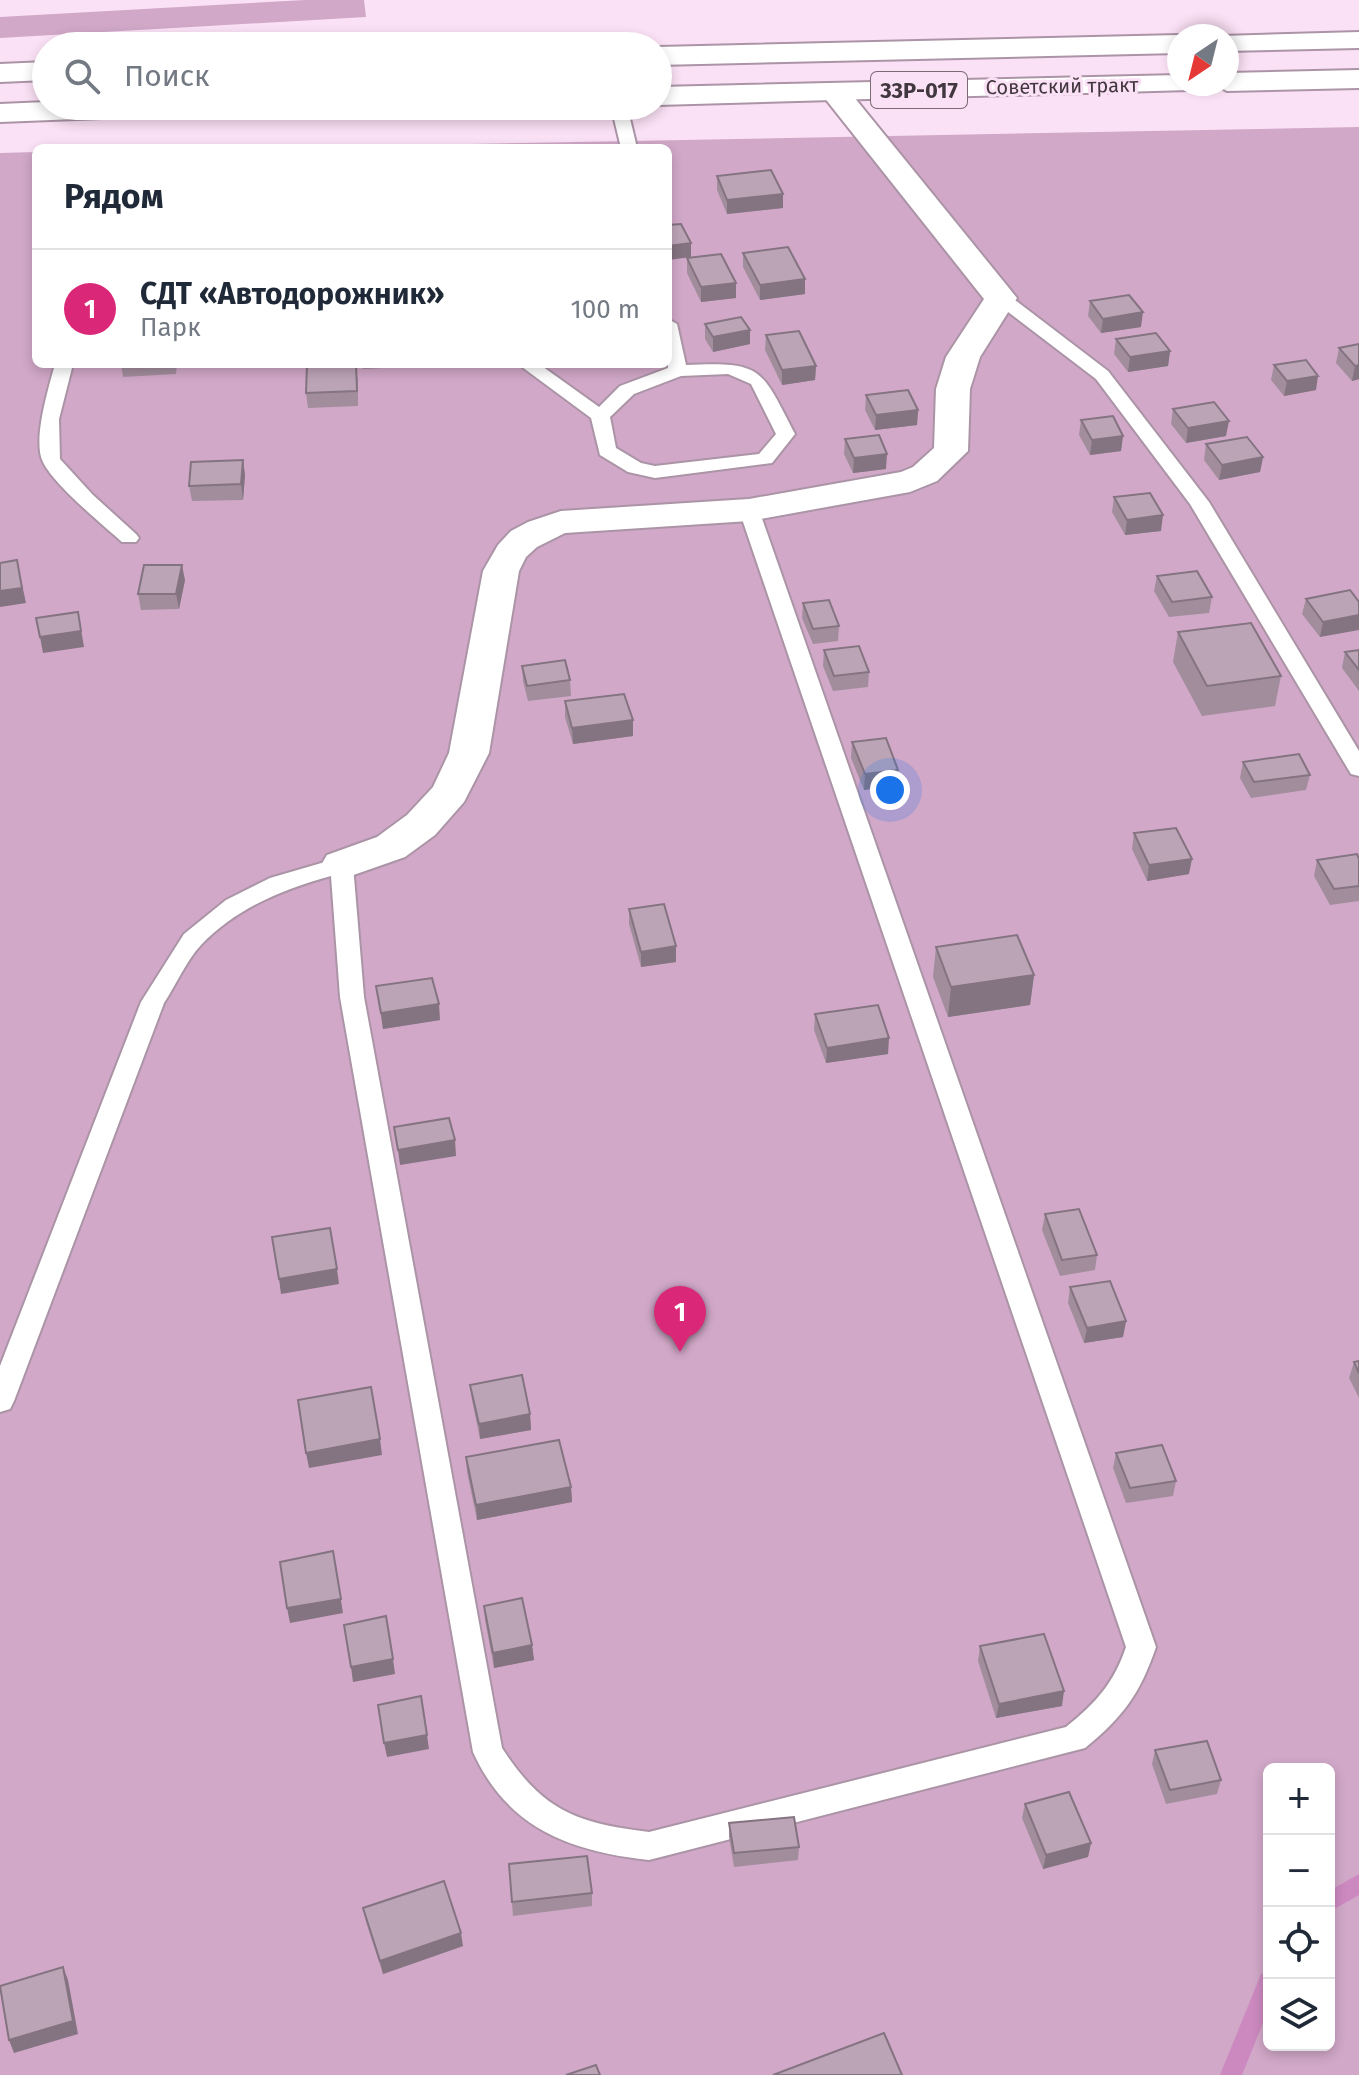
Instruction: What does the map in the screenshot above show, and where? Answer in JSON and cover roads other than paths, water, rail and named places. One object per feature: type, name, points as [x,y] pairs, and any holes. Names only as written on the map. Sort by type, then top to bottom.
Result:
[{"type":"main road","points":[[1239,43],[1359,40]]},
{"type":"main road","name":"Советский тракт","points":[[672,56],[1167,44]]},
{"type":"main road","points":[[0,73],[32,72]]},
{"type":"main road","points":[[1239,82],[1359,79]]},
{"type":"main road","name":"Советский тракт","points":[[672,96],[1167,84]]},
{"type":"main road","points":[[342,865],[391,847],[421,825],[450,793],[469,753],[501,571],[507,553],[518,541],[542,527],[561,522],[749,510],[910,481],[939,464],[951,451],[953,389],[963,357],[1001,298],[835,92]]},
{"type":"main road","points":[[0,113],[32,112]]},
{"type":"lane","points":[[622,120],[628,144]]},
{"type":"lane","points":[[1001,298],[1102,375],[1199,502],[1359,769]]},
{"type":"lane","points":[[672,343],[678,371]]},
{"type":"lane","points":[[63,368],[50,419],[51,460],[86,499],[129,538]]},
{"type":"lane","points":[[533,368],[600,416],[607,451],[635,468],[655,472],[765,459],[786,434],[758,381],[731,368],[678,371],[627,390],[600,416]]},
{"type":"lane","points":[[0,1401],[153,1002],[192,940],[234,906],[278,883],[342,865],[352,997],[488,1752],[517,1794],[557,1824],[599,1841],[649,1846],[1074,1738],[1113,1708],[1131,1681],[1141,1647],[749,510]]},
{"type":"waterway","points":[[1335,1898],[1359,1884]]},
{"type":"waterway","points":[[1231,2075],[1263,1996]]},
{"type":"place","name":"СДТ «Автодорожник»","points":[[680,1352]]}]
